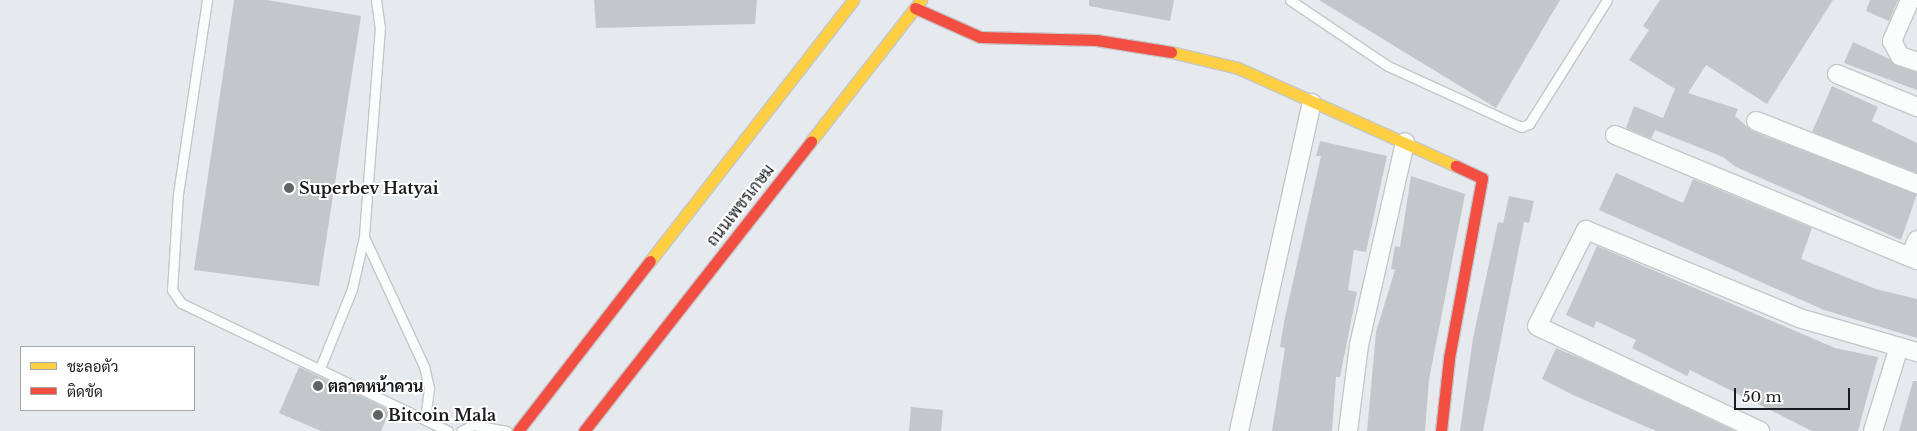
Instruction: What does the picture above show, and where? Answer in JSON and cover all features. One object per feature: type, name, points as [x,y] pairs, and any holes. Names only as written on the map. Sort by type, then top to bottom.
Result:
[{"type":"main road","points":[[518,431],[853,0]]},
{"type":"main road","points":[[918,4],[980,37],[1096,40],[1198,56],[1238,68],[1482,178],[1449,358],[1441,431]]},
{"type":"main road","name":"ถนนเพชรเกษม","points":[[584,431],[918,4]]},
{"type":"street","points":[[1910,0],[1892,41],[1900,56],[1917,62]]},
{"type":"street","points":[[1836,74],[1917,107]]},
{"type":"street","points":[[1239,431],[1312,103]]},
{"type":"street","points":[[1756,121],[1917,184]]},
{"type":"street","points":[[1614,135],[1914,259],[1917,240]]},
{"type":"street","points":[[1348,431],[1359,345],[1405,142]]},
{"type":"street","points":[[1760,431],[1537,326],[1586,230],[1800,318],[1917,352]]},
{"type":"street","points":[[1873,431],[1899,347]]},
{"type":"lane","points":[[206,0],[178,193],[172,290],[181,303],[425,418],[448,431]]},
{"type":"lane","points":[[320,368],[352,289],[364,237],[380,28],[376,0]]},
{"type":"lane","points":[[1290,0],[1388,66],[1521,127],[1529,124],[1608,0]]},
{"type":"lane","points":[[364,237],[424,366],[429,388],[425,418]]},
{"type":"lane","points":[[461,431],[473,425],[506,431]]},
{"type":"building","points":[[234,0],[267,0],[361,16],[319,286],[194,270]]},
{"type":"building","points":[[594,0],[757,0],[755,24],[596,28]]},
{"type":"building","points":[[1089,0],[1174,0],[1170,21],[1089,6]]},
{"type":"building","points":[[1319,0],[1560,0],[1496,108]]},
{"type":"building","points":[[1660,0],[1833,0],[1767,104],[1706,65],[1688,93],[1738,109],[1735,116],[1752,131],[1917,194],[1901,240],[1736,167],[1723,157],[1655,130],[1651,139],[1626,128],[1634,106],[1663,118],[1675,89],[1629,60],[1649,30],[1643,26]]},
{"type":"building","points":[[1870,0],[1898,0],[1889,21],[1866,11]]},
{"type":"building","points":[[1853,42],[1917,72],[1917,90],[1844,63]]},
{"type":"building","points":[[1832,86],[1878,107],[1872,121],[1917,143],[1917,173],[1812,132]]},
{"type":"building","points":[[1320,141],[1387,156],[1366,252],[1354,250],[1348,290],[1357,292],[1340,377],[1336,377],[1332,431],[1272,431],[1285,348],[1280,347],[1284,322],[1321,156],[1316,156]]},
{"type":"building","points":[[1616,173],[1683,203],[1693,179],[1812,228],[1801,259],[1876,289],[1917,299],[1917,338],[1824,310],[1599,210]]},
{"type":"building","points":[[1411,176],[1465,194],[1429,380],[1425,431],[1367,431],[1376,332],[1395,270],[1391,269],[1395,246],[1400,247]]},
{"type":"building","points":[[1509,196],[1534,201],[1529,223],[1524,222],[1483,431],[1460,431],[1473,338],[1498,222],[1503,223]]},
{"type":"building","points":[[1597,246],[1835,348],[1878,357],[1858,431],[1812,431],[1690,370],[1687,376],[1632,348],[1636,340],[1596,321],[1594,328],[1566,315]]},
{"type":"building","points":[[1556,348],[1735,431],[1656,431],[1573,395],[1542,379]]},
{"type":"building","name":"ตลาดหน้าควน","points":[[299,367],[390,410],[381,431],[321,431],[279,413]]},
{"type":"building","points":[[1913,381],[1917,381],[1917,431],[1899,431]]},
{"type":"building","points":[[911,407],[943,410],[941,431],[909,431]]},
{"type":"traffic: slow","points":[[650,261],[853,0]]},
{"type":"traffic: slow","points":[[811,141],[921,0]]},
{"type":"traffic: slow","points":[[1171,52],[1238,68],[1456,166]]},
{"type":"traffic: jam","points":[[915,8],[980,37],[1096,40],[1171,52]]},
{"type":"traffic: jam","points":[[584,431],[811,141]]},
{"type":"traffic: jam","points":[[1441,431],[1449,358],[1482,178],[1456,166]]},
{"type":"traffic: jam","points":[[518,431],[650,261]]},
{"type":"place","name":"Superbev Hatyai","points":[[289,188]]},
{"type":"place","name":"ตลาดหน้าควน","points":[[318,386]]},
{"type":"place","name":"Bitcoin Mala","points":[[378,415]]}]
